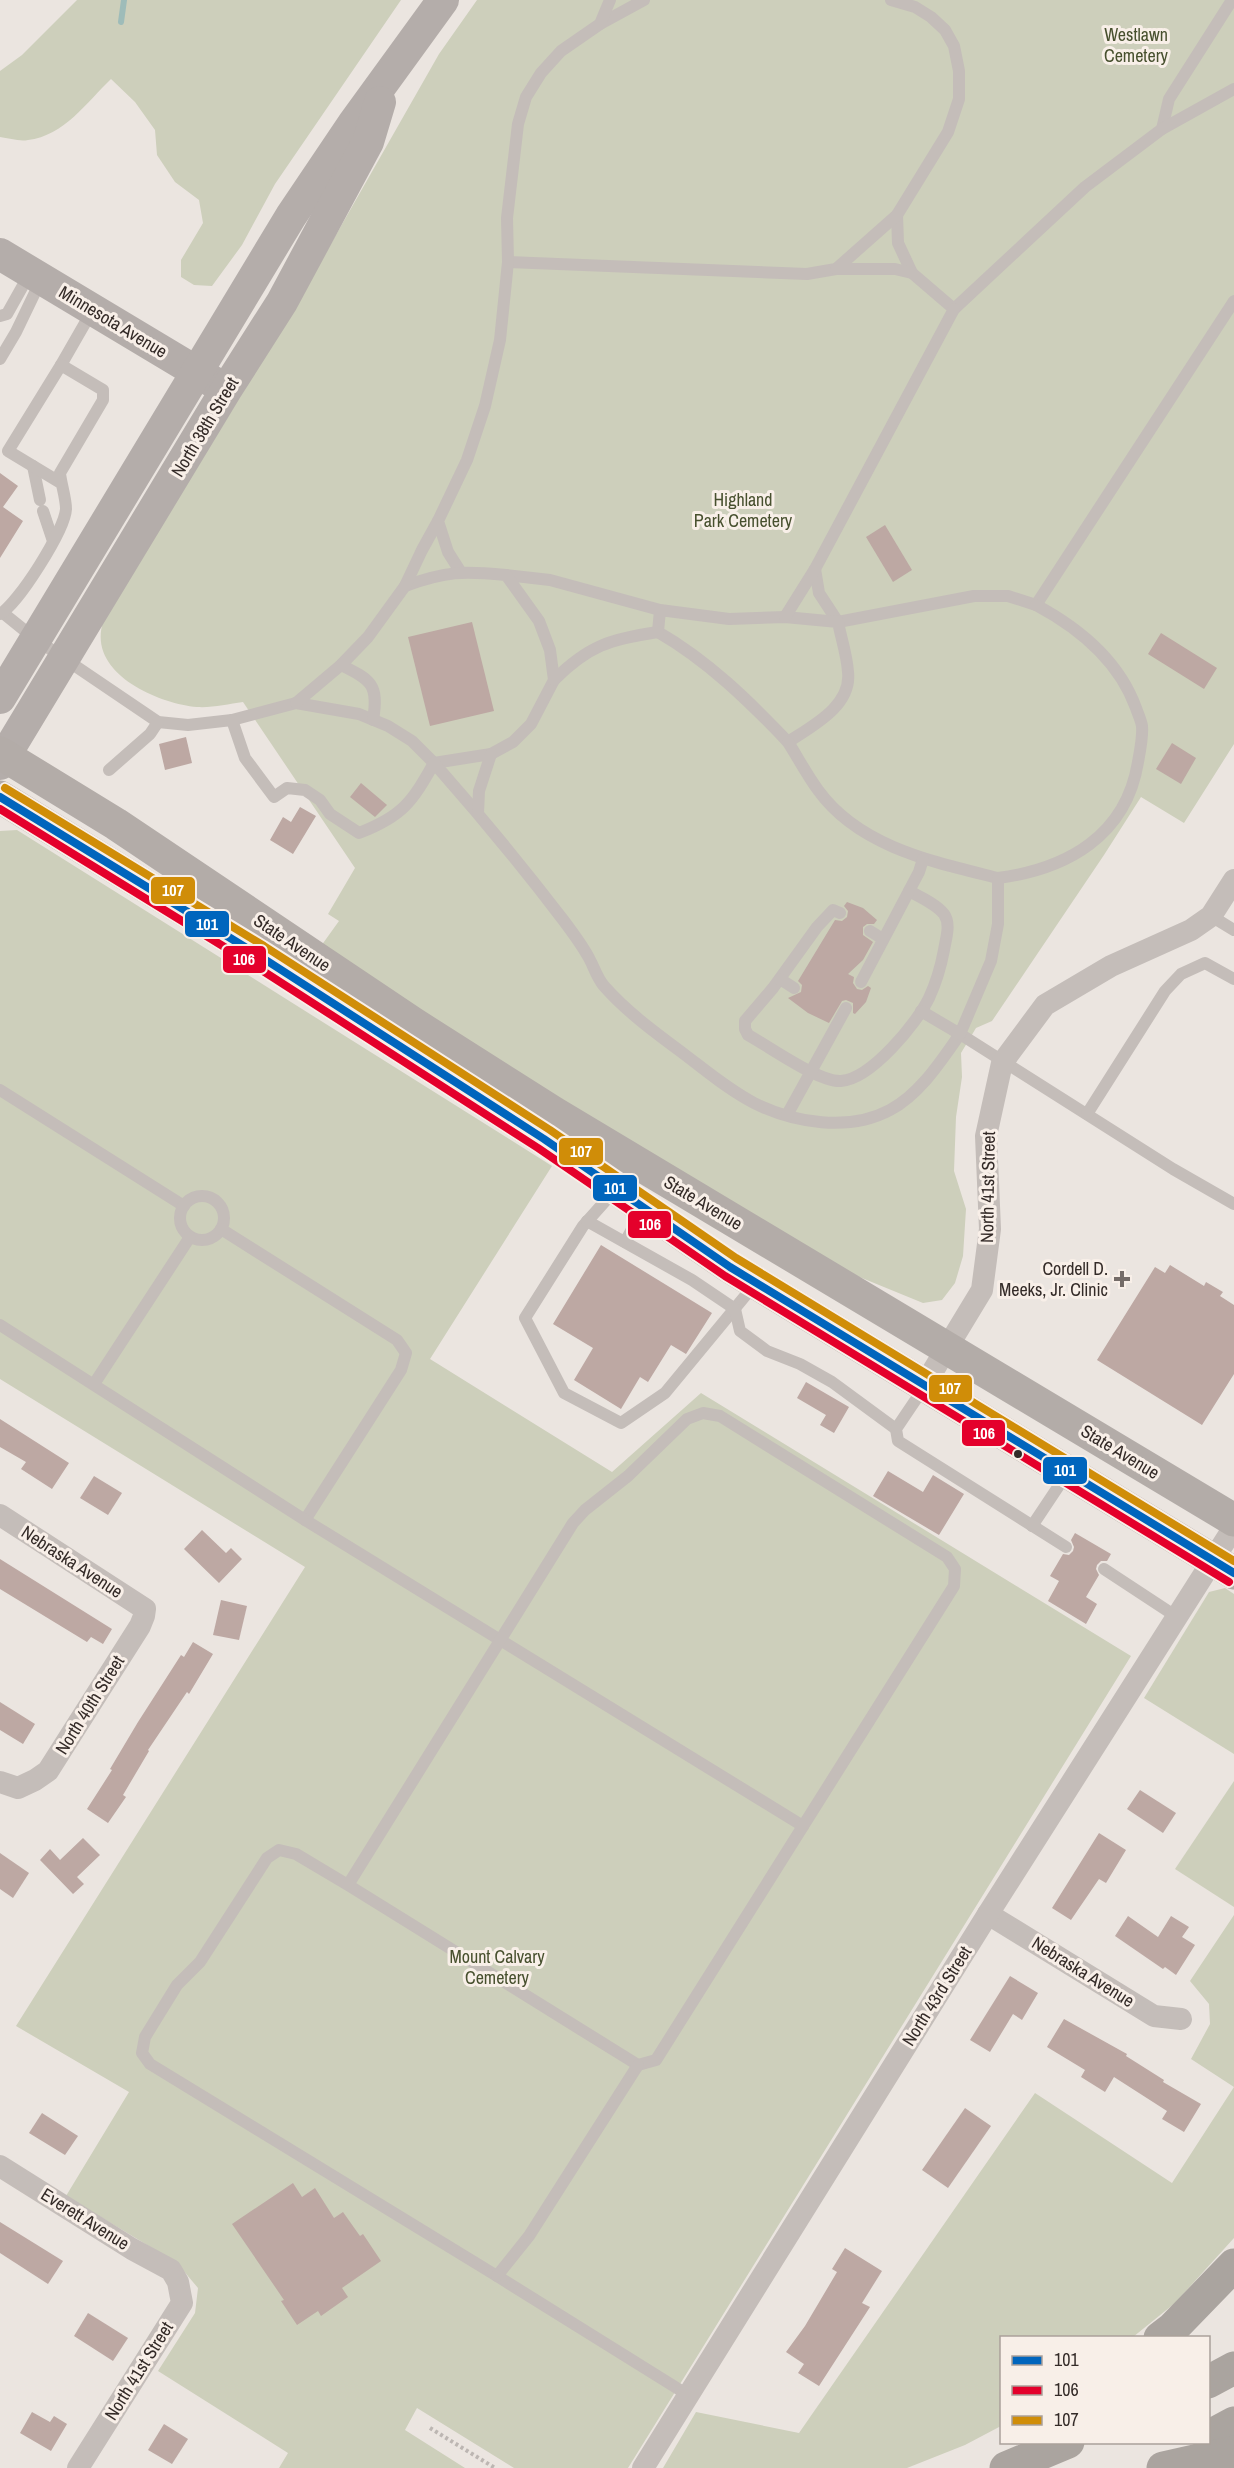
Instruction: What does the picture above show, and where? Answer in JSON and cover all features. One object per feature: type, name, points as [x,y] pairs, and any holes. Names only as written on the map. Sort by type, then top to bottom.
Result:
[{"type":"highway","points":[[1161,2336],[1173,2328],[1234,2265]]},
{"type":"highway","points":[[1210,2381],[1234,2368]]},
{"type":"highway","points":[[1210,2436],[1234,2423]]},
{"type":"highway","points":[[992,2468],[1019,2444]]},
{"type":"highway","points":[[1006,2468],[1063,2444]]},
{"type":"highway","points":[[1151,2468],[1194,2444]]},
{"type":"highway","points":[[1163,2468],[1234,2452]]},
{"type":"main road","name":"North 38th Street","points":[[0,698],[34,638],[291,216],[353,124],[443,0]]},
{"type":"main road","name":"North 38th Street","points":[[2,758],[65,659],[226,390],[282,302],[368,142],[387,78]]},
{"type":"main road","name":"Minnesota Avenue","points":[[0,254],[226,390]]},
{"type":"main road","name":"State Avenue","points":[[2,758],[116,824],[414,1024],[554,1113],[1234,1520]]},
{"type":"main road","name":"State Avenue","points":[[0,797],[258,955],[544,1139],[756,1283],[1224,1567]]},
{"type":"street","name":"North 41st Street","points":[[925,1384],[982,1290],[990,1229],[986,1136],[1002,1063],[1045,1005],[1111,966],[1191,930],[1211,916],[1234,880]]},
{"type":"street","name":"Nebraska Avenue","points":[[0,1515],[145,1609]]},
{"type":"street","name":"North 43rd Street","points":[[643,2468],[988,1914],[1177,1617],[1224,1567],[1234,1527]]},
{"type":"street","name":"North 40th Street","points":[[9,1785],[35,1780],[48,1771],[140,1626],[145,1609]]},
{"type":"street","name":"Nebraska Avenue","points":[[988,1914],[1154,2016],[1181,2019]]},
{"type":"street","name":"Everett Avenue","points":[[0,2166],[132,2249],[171,2270]]},
{"type":"street","name":"North 41st Street","points":[[78,2468],[182,2303],[178,2282],[171,2270]]},
{"type":"lane","points":[[600,24],[610,0]]},
{"type":"lane","points":[[296,703],[341,665],[368,637],[405,585],[467,460],[485,406],[500,340],[508,262],[508,207],[518,124],[526,97],[541,73],[561,51],[600,24],[644,0]]},
{"type":"lane","points":[[836,269],[897,214],[948,132],[959,99],[960,71],[954,46],[945,30],[932,17],[915,7],[891,0]]},
{"type":"lane","points":[[1161,129],[1169,99],[1232,0]]},
{"type":"lane","points":[[785,617],[815,570],[954,309],[1085,186],[1161,129],[1234,89]]},
{"type":"lane","points":[[897,214],[898,243],[912,273],[954,309]]},
{"type":"lane","points":[[508,262],[807,274],[836,269],[895,269],[912,273]]},
{"type":"lane","points":[[0,316],[7,314],[36,276]]},
{"type":"lane","points":[[0,359],[16,332],[36,276]]},
{"type":"lane","points":[[1036,605],[1234,301]]},
{"type":"lane","points":[[61,483],[8,451],[93,309]]},
{"type":"lane","points":[[61,365],[103,390],[103,400],[60,473],[66,509],[61,529],[24,590],[2,614],[158,722],[188,725],[232,720],[296,703],[359,714],[388,726],[412,741],[478,813],[565,923],[589,958],[602,983],[620,1003],[726,1086],[755,1103],[787,1115],[828,1123],[868,1119],[906,1100],[928,1077],[960,1034],[991,961],[998,924],[998,878]]},
{"type":"lane","points":[[33,466],[53,541]]},
{"type":"lane","points":[[438,521],[448,552],[460,571]]},
{"type":"lane","points":[[788,742],[827,716],[847,689],[849,674],[838,622],[819,593],[815,570]]},
{"type":"lane","points":[[405,585],[438,574],[460,571],[550,580],[660,610],[729,619],[785,617],[838,622],[974,596],[1008,596],[1036,605],[1051,613],[1094,645],[1116,669],[1132,696],[1142,724],[1135,781],[1123,808],[1106,831],[1081,851],[1053,865],[1020,875],[998,878],[923,859],[881,841],[844,817],[818,791],[788,742],[751,703],[711,667],[658,632],[627,636],[598,645],[573,661],[554,680],[531,724],[513,742],[491,754],[434,763]]},
{"type":"lane","points":[[506,575],[539,621],[550,650],[554,680]]},
{"type":"lane","points":[[658,632],[660,610]]},
{"type":"lane","points":[[341,665],[361,675],[372,685],[376,700],[373,720]]},
{"type":"lane","points":[[232,720],[245,758],[273,797],[287,788],[305,790],[320,800],[330,814],[359,833],[399,814],[416,795],[434,763]]},
{"type":"lane","points":[[109,770],[150,735],[158,722]]},
{"type":"lane","points":[[478,813],[479,791],[491,754]]},
{"type":"lane","points":[[861,982],[920,872],[923,859]]},
{"type":"lane","points":[[840,913],[833,910],[817,927],[780,979],[745,1021],[745,1029],[748,1035],[828,1080],[844,1081],[868,1069],[888,1054],[929,999],[940,967],[948,929],[944,915],[909,891]]},
{"type":"lane","points":[[1211,916],[1234,930]]},
{"type":"lane","points":[[870,931],[883,939]]},
{"type":"lane","points":[[1088,1114],[1165,991],[1181,974],[1205,963],[1234,980]]},
{"type":"lane","points":[[780,979],[794,988]]},
{"type":"lane","points":[[787,1115],[846,1008]]},
{"type":"lane","points":[[921,1011],[1173,1169],[1234,1204]]},
{"type":"lane","points":[[0,1090],[184,1206]]},
{"type":"lane","points":[[616,1189],[587,1221],[525,1318],[564,1393],[621,1423],[665,1393],[756,1283]]},
{"type":"lane","points":[[203,1196],[216,1202],[223,1214],[220,1228],[211,1238],[190,1237],[181,1226],[181,1212],[184,1206],[195,1197],[203,1196]]},
{"type":"lane","points":[[625,1242],[644,1208]]},
{"type":"lane","points":[[587,1221],[692,1280],[735,1309],[740,1331],[767,1351],[800,1364],[832,1382],[896,1429]]},
{"type":"lane","points":[[220,1228],[397,1340],[406,1353],[401,1370],[305,1520]]},
{"type":"lane","points":[[94,1384],[190,1237]]},
{"type":"lane","points":[[0,1325],[305,1520],[803,1826]]},
{"type":"lane","points":[[925,1384],[896,1429],[898,1441],[1066,1547]]},
{"type":"lane","points":[[348,1885],[573,1523],[585,1510],[628,1476],[687,1419],[703,1413],[720,1416],[947,1557],[955,1569],[954,1586],[656,2060],[638,2065],[529,2236],[497,2276]]},
{"type":"lane","points":[[1032,1526],[1068,1472]]},
{"type":"lane","points":[[1104,1569],[1177,1617]]},
{"type":"lane","points":[[638,2065],[348,1885],[296,1854],[279,1850],[267,1858],[200,1962],[177,1985],[146,2037],[142,2053],[150,2064],[688,2395]]},
{"type":"path","points":[[430,2428],[495,2468]]},
{"type":"green space","points":[[77,0],[401,0],[275,184],[242,245],[212,286],[194,285],[181,277],[181,260],[203,223],[199,200],[175,182],[157,155],[155,130],[135,102],[111,79],[74,117],[53,132],[25,140],[0,137],[0,71],[22,55]]},
{"type":"green space","name":"Highland Park Cemetery","points":[[477,0],[1234,0],[1234,744],[1184,823],[1141,797],[992,1021],[976,1028],[961,1053],[962,1077],[956,1117],[954,1171],[966,1209],[963,1256],[955,1283],[942,1300],[923,1303],[835,1267],[510,1069],[321,946],[339,921],[328,914],[355,868],[243,702],[197,707],[163,699],[129,682],[115,670],[105,656],[101,640],[103,622],[300,298],[439,54]]},
{"type":"green space","name":"Mount Calvary Cemetery","points":[[17,830],[552,1166],[430,1359],[612,1472],[701,1393],[1131,1656],[628,2468],[514,2468],[417,2408],[405,2430],[465,2468],[279,2468],[288,2453],[158,2371],[195,2313],[198,2288],[177,2263],[66,2196],[129,2092],[16,2026],[305,1567],[0,1379],[0,831]]},
{"type":"green space","points":[[1225,1588],[1234,1594],[1234,1754],[1144,1698],[1209,1592]]},
{"type":"green space","points":[[1234,1781],[1234,1907],[1175,1869]]},
{"type":"green space","points":[[1234,1915],[1234,2087],[1191,2059],[1210,2024],[1209,2004],[1190,1981]]},
{"type":"green space","points":[[1234,2087],[1234,2238],[1175,2303],[1134,2336],[1000,2336],[1000,2427],[965,2445],[907,2468],[663,2468],[696,2412],[799,2433],[1035,2093],[1172,2183]]},
{"type":"building","points":[[0,473],[18,486],[3,507],[23,521],[0,558]]},
{"type":"building","points":[[885,525],[912,570],[893,582],[866,537]]},
{"type":"building","points":[[472,622],[494,711],[430,726],[408,637]]},
{"type":"building","points":[[1161,633],[1217,668],[1204,689],[1148,654]]},
{"type":"building","points":[[186,737],[192,763],[165,770],[159,744]]},
{"type":"building","points":[[1172,743],[1196,758],[1181,784],[1156,769]]},
{"type":"building","points":[[361,783],[387,805],[375,817],[350,797]]},
{"type":"building","points":[[300,807],[316,816],[293,854],[270,840],[283,817],[291,822]]},
{"type":"building","points":[[847,902],[863,908],[877,920],[874,924],[867,924],[863,927],[863,935],[873,942],[863,960],[848,974],[854,977],[853,983],[857,989],[862,990],[868,986],[871,988],[866,1002],[855,1014],[853,1003],[842,1001],[829,1023],[808,1013],[788,998],[801,992],[802,985],[798,981],[835,920],[842,921],[847,917],[848,911],[844,906]]},
{"type":"building","points":[[601,1245],[712,1313],[686,1354],[671,1345],[648,1382],[640,1377],[621,1409],[574,1380],[593,1348],[553,1324]]},
{"type":"building","points":[[1170,1265],[1204,1286],[1206,1282],[1223,1292],[1220,1296],[1234,1305],[1234,1374],[1202,1425],[1097,1360],[1155,1267],[1165,1273]]},
{"type":"building","points":[[806,1382],[849,1407],[834,1433],[820,1425],[826,1415],[797,1398]]},
{"type":"building","points":[[0,1419],[69,1463],[52,1489],[21,1469],[26,1462],[0,1447]]},
{"type":"building","points":[[888,1471],[923,1492],[933,1475],[964,1494],[939,1535],[873,1496]]},
{"type":"building","points":[[94,1476],[122,1493],[108,1515],[80,1498]]},
{"type":"building","points":[[202,1530],[226,1553],[231,1548],[242,1559],[219,1583],[184,1549]]},
{"type":"building","points":[[1075,1533],[1111,1554],[1107,1561],[1101,1561],[1097,1565],[1099,1575],[1086,1597],[1097,1604],[1086,1624],[1048,1601],[1059,1581],[1050,1576],[1063,1554],[1069,1555],[1073,1551],[1071,1540]]},
{"type":"building","points":[[0,1559],[112,1629],[103,1644],[91,1637],[87,1642],[0,1589]]},
{"type":"building","points":[[221,1600],[247,1606],[239,1640],[213,1635]]},
{"type":"building","points":[[193,1642],[213,1654],[189,1694],[187,1692],[148,1750],[123,1795],[126,1797],[108,1823],[87,1809],[112,1770],[110,1769],[138,1722],[181,1655],[184,1657]]},
{"type":"building","points":[[0,1702],[35,1724],[23,1744],[0,1730]]},
{"type":"building","points":[[1140,1790],[1176,1813],[1163,1833],[1127,1809]]},
{"type":"building","points":[[1099,1833],[1126,1850],[1106,1883],[1099,1879],[1071,1920],[1052,1908]]},
{"type":"building","points":[[83,1838],[100,1855],[77,1877],[84,1884],[73,1894],[40,1860],[50,1849],[60,1860]]},
{"type":"building","points":[[0,1853],[29,1873],[13,1898],[0,1889]]},
{"type":"building","points":[[1128,1916],[1158,1937],[1171,1916],[1189,1927],[1182,1937],[1195,1945],[1176,1975],[1165,1967],[1163,1969],[1115,1936]]},
{"type":"building","points":[[1010,1976],[1038,1993],[1022,2020],[1013,2014],[990,2052],[970,2040]]},
{"type":"building","points":[[1064,2019],[1127,2054],[1126,2056],[1164,2080],[1163,2082],[1201,2104],[1184,2132],[1162,2119],[1167,2111],[1114,2077],[1105,2092],[1081,2077],[1085,2070],[1047,2047]]},
{"type":"building","points":[[965,2108],[991,2126],[948,2188],[922,2170]]},
{"type":"building","points":[[42,2113],[78,2136],[65,2155],[29,2133]]},
{"type":"building","points":[[293,2183],[302,2197],[315,2188],[334,2218],[343,2212],[360,2236],[363,2234],[381,2261],[342,2288],[348,2297],[321,2316],[318,2311],[297,2325],[281,2301],[284,2300],[232,2224]]},
{"type":"building","points":[[0,2222],[63,2261],[48,2284],[0,2253]]},
{"type":"building","points":[[845,2248],[882,2271],[862,2303],[870,2307],[819,2386],[798,2373],[804,2364],[786,2352],[805,2326],[837,2272],[832,2269]]},
{"type":"building","points":[[88,2313],[128,2338],[113,2361],[74,2336]]},
{"type":"building","points":[[32,2412],[50,2422],[54,2416],[67,2424],[51,2451],[20,2433]]},
{"type":"building","points":[[164,2424],[188,2439],[172,2464],[148,2450]]},
{"type":"waterway","points":[[121,22],[124,0]]},
{"type":"transit line","name":"107","points":[[5,788],[264,946],[550,1130],[736,1258],[1234,1561]]},
{"type":"transit line","name":"101","points":[[0,797],[258,955],[544,1139],[730,1267],[1234,1573]]},
{"type":"transit line","name":"106","points":[[0,809],[252,964],[538,1148],[725,1276],[1229,1582]]},
{"type":"place","name":"Cordell D. Meeks, Jr. Clinic","points":[[1122,1279]]},
{"type":"park label","name":"Westlawn Cemetery","points":[[1136,45]]}]
